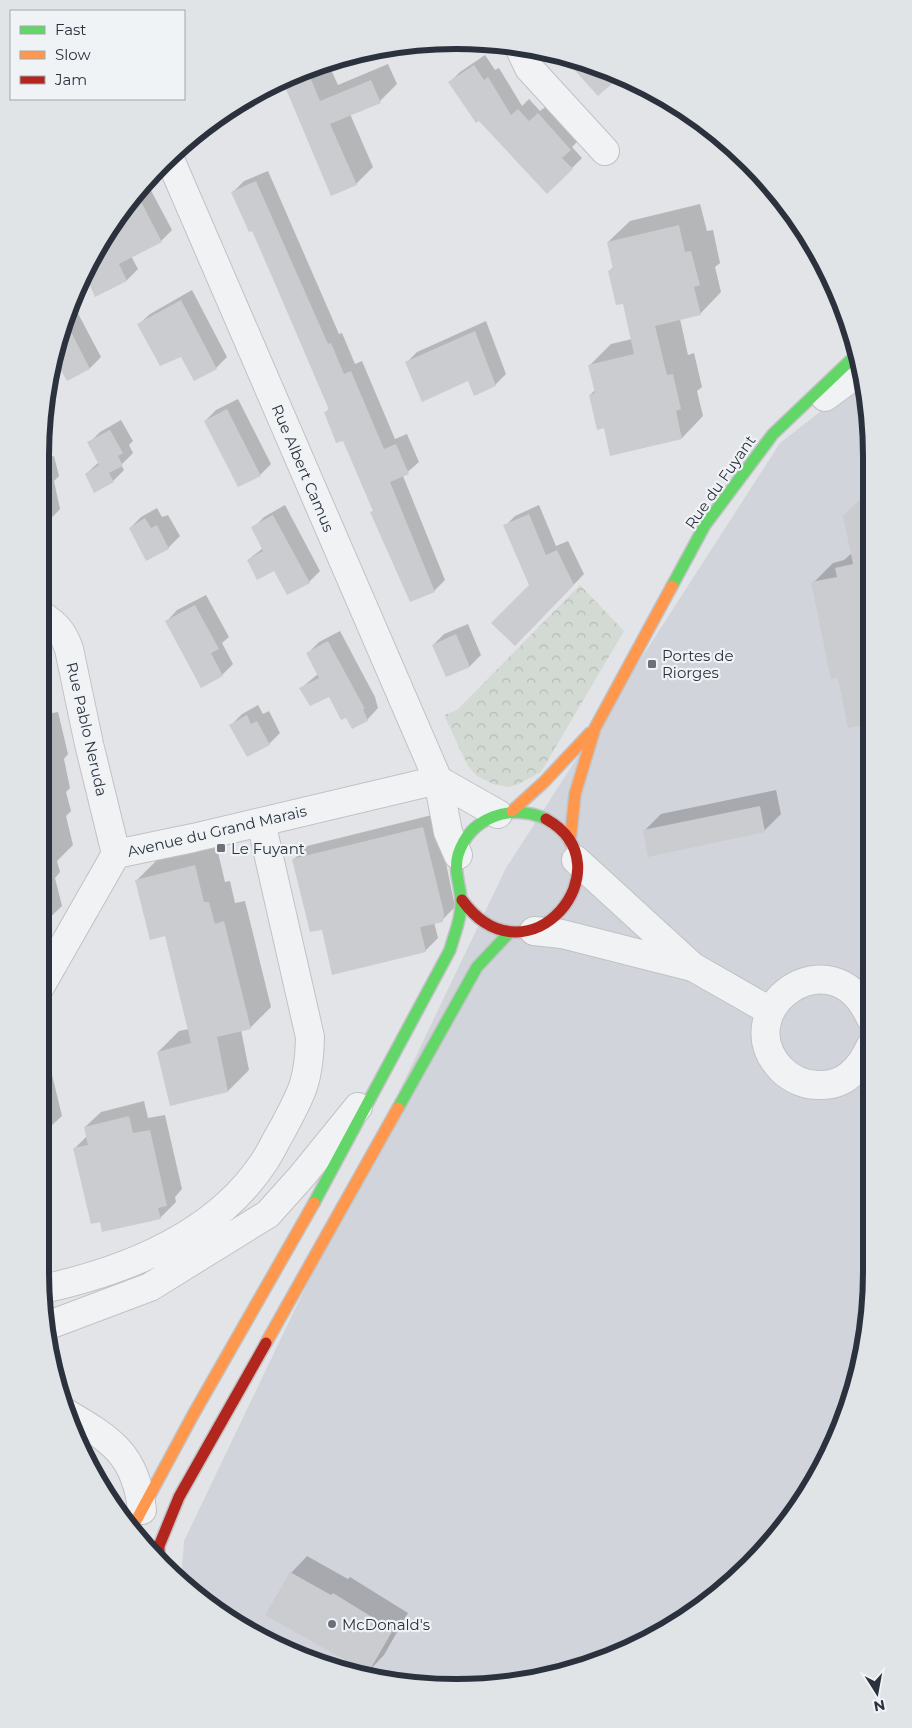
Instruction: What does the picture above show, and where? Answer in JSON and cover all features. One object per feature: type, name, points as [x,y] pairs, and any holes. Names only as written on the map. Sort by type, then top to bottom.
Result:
[{"type":"street","points":[[523,55],[529,68],[605,151]]},
{"type":"street","name":"Rue Albert Camus","points":[[172,164],[438,780],[448,832],[458,855]]},
{"type":"street","name":"Rue du Fuyant","points":[[573,851],[575,794],[594,728],[705,525],[772,434],[851,360]]},
{"type":"street","points":[[772,434],[855,375]]},
{"type":"street","name":"Rue Pablo Neruda","points":[[49,620],[56,624],[64,634],[69,649],[116,854]]},
{"type":"street","name":"Rue du Fuyant","points":[[505,812],[544,782],[594,728]]},
{"type":"street","points":[[438,780],[505,812],[539,815],[557,826],[573,851],[693,967],[770,1011]]},
{"type":"street","name":"Avenue du Grand Marais","points":[[49,971],[116,854],[438,780]]},
{"type":"street","points":[[505,812],[483,821],[470,832],[458,855],[456,883],[462,900],[470,912],[481,922],[494,929],[562,934],[693,967]]},
{"type":"street","points":[[50,1287],[118,1268],[186,1236],[239,1193],[264,1162],[303,1092],[309,1068],[310,1036],[261,822]]},
{"type":"street","points":[[159,1550],[159,1546],[179,1497],[267,1342],[315,1252],[477,967],[521,932],[550,923],[564,911],[573,896],[577,878],[573,851]]},
{"type":"street","points":[[136,1520],[193,1415],[315,1201],[450,950],[462,900]]},
{"type":"street","points":[[863,1003],[842,984],[828,980],[810,980],[794,986],[780,996],[770,1011],[766,1028],[767,1046],[775,1062],[787,1075],[804,1084],[824,1086],[842,1081],[859,1066],[863,1059]]},
{"type":"street","points":[[52,1324],[150,1287],[268,1214],[302,1176],[379,1080]]},
{"type":"street","points":[[77,1420],[112,1444],[130,1463],[139,1486],[136,1520]]},
{"type":"shaded area","points":[[856,383],[860,403],[863,456],[863,1272],[860,1325],[842,1403],[809,1476],[795,1498],[762,1541],[725,1578],[704,1595],[660,1625],[636,1637],[587,1658],[561,1665],[509,1676],[483,1678],[456,1679],[403,1676],[325,1658],[252,1625],[230,1611],[188,1579],[182,1567],[184,1541],[506,868],[780,443]]},
{"type":"green space","points":[[580,585],[624,631],[541,772],[517,785],[508,787],[493,784],[477,776],[468,766],[444,715],[457,710]]},
{"type":"building","points":[[474,65],[484,80],[488,77],[511,115],[518,109],[529,121],[538,113],[571,150],[562,158],[573,169],[547,194],[479,121],[476,123],[448,82]]},
{"type":"building","points":[[570,66],[615,81],[598,96]]},
{"type":"building","points":[[310,76],[320,101],[371,80],[381,103],[330,124],[357,185],[331,196],[285,87]]},
{"type":"building","points":[[256,181],[328,344],[331,343],[344,374],[351,371],[384,449],[396,444],[409,474],[390,482],[435,592],[410,602],[370,512],[373,511],[343,441],[336,443],[324,412],[328,411],[328,407],[252,231],[249,232],[231,192]]},
{"type":"building","points":[[140,199],[162,242],[119,264],[127,281],[95,297],[88,282],[91,276],[117,230]]},
{"type":"building","points":[[679,225],[685,252],[691,251],[700,285],[694,287],[701,315],[655,326],[667,375],[673,374],[681,409],[676,411],[682,439],[610,456],[604,428],[597,430],[589,395],[595,393],[588,365],[634,354],[623,304],[616,305],[608,271],[613,269],[607,242]]},
{"type":"building","points":[[181,300],[217,369],[194,381],[181,357],[160,366],[137,324]]},
{"type":"building","points":[[69,328],[90,369],[67,381],[59,367]]},
{"type":"building","points":[[475,331],[496,386],[474,396],[468,381],[422,402],[405,362]]},
{"type":"building","points":[[227,409],[261,476],[238,487],[204,421]]},
{"type":"building","points":[[110,430],[123,453],[118,456],[123,466],[109,473],[114,482],[94,493],[85,474],[99,465],[87,442]]},
{"type":"building","points":[[863,497],[863,725],[848,728],[838,678],[831,679],[811,582],[837,577],[835,568],[853,564],[843,516]]},
{"type":"building","points":[[529,514],[546,555],[557,550],[574,585],[515,646],[491,623],[529,585],[503,525]]},
{"type":"building","points":[[273,515],[310,583],[287,595],[274,571],[257,580],[247,560],[263,551],[251,527]]},
{"type":"building","points":[[145,518],[151,528],[157,525],[169,549],[146,561],[129,528]]},
{"type":"building","points":[[195,605],[219,649],[211,653],[223,676],[201,688],[165,621]]},
{"type":"building","points":[[456,634],[470,667],[446,677],[432,645]]},
{"type":"building","points":[[328,641],[365,709],[363,709],[368,721],[352,729],[346,718],[341,720],[329,697],[310,706],[299,688],[319,678],[306,653]]},
{"type":"building","points":[[247,715],[251,724],[257,721],[270,745],[247,757],[229,725]]},
{"type":"building","points":[[760,806],[765,832],[648,857],[643,830]]},
{"type":"building","points":[[423,827],[444,913],[443,922],[420,927],[426,952],[332,975],[322,930],[310,932],[292,859]]},
{"type":"building","points":[[195,865],[204,902],[209,902],[215,924],[224,921],[251,1029],[217,1037],[228,1092],[170,1106],[157,1052],[191,1043],[165,936],[150,940],[135,880]]},
{"type":"building","points":[[129,1116],[133,1133],[150,1130],[167,1206],[158,1208],[161,1219],[102,1232],[100,1222],[91,1224],[73,1148],[88,1145],[84,1127]]},
{"type":"building","name":"McDonald's","points":[[290,1572],[331,1595],[333,1593],[393,1630],[370,1669],[356,1666],[265,1615]]},
{"type":"traffic: fast","points":[[672,586],[705,525],[773,434],[851,360]]},
{"type":"traffic: fast","points":[[314,1203],[450,950],[461,911],[456,868],[458,855],[464,842],[472,831],[482,823],[506,813],[533,814],[546,819]]},
{"type":"traffic: fast","points":[[398,1108],[477,967],[509,933]]},
{"type":"traffic: slow","points":[[570,842],[575,794],[595,728],[672,586]]},
{"type":"traffic: slow","points":[[512,811],[544,782],[590,733]]},
{"type":"traffic: slow","points":[[266,1343],[398,1108]]},
{"type":"traffic: slow","points":[[135,1523],[193,1415],[314,1203]]},
{"type":"traffic: jam","points":[[462,900],[488,924],[515,932],[540,926],[560,911],[574,889],[578,864],[569,840],[546,819]]},
{"type":"traffic: jam","points":[[159,1550],[159,1546],[179,1497],[266,1343]]},
{"type":"place","name":"Portes de Riorges","points":[[652,664]]},
{"type":"place","name":"Le Fuyant","points":[[221,848]]},
{"type":"place","name":"McDonald's","points":[[332,1624]]}]
